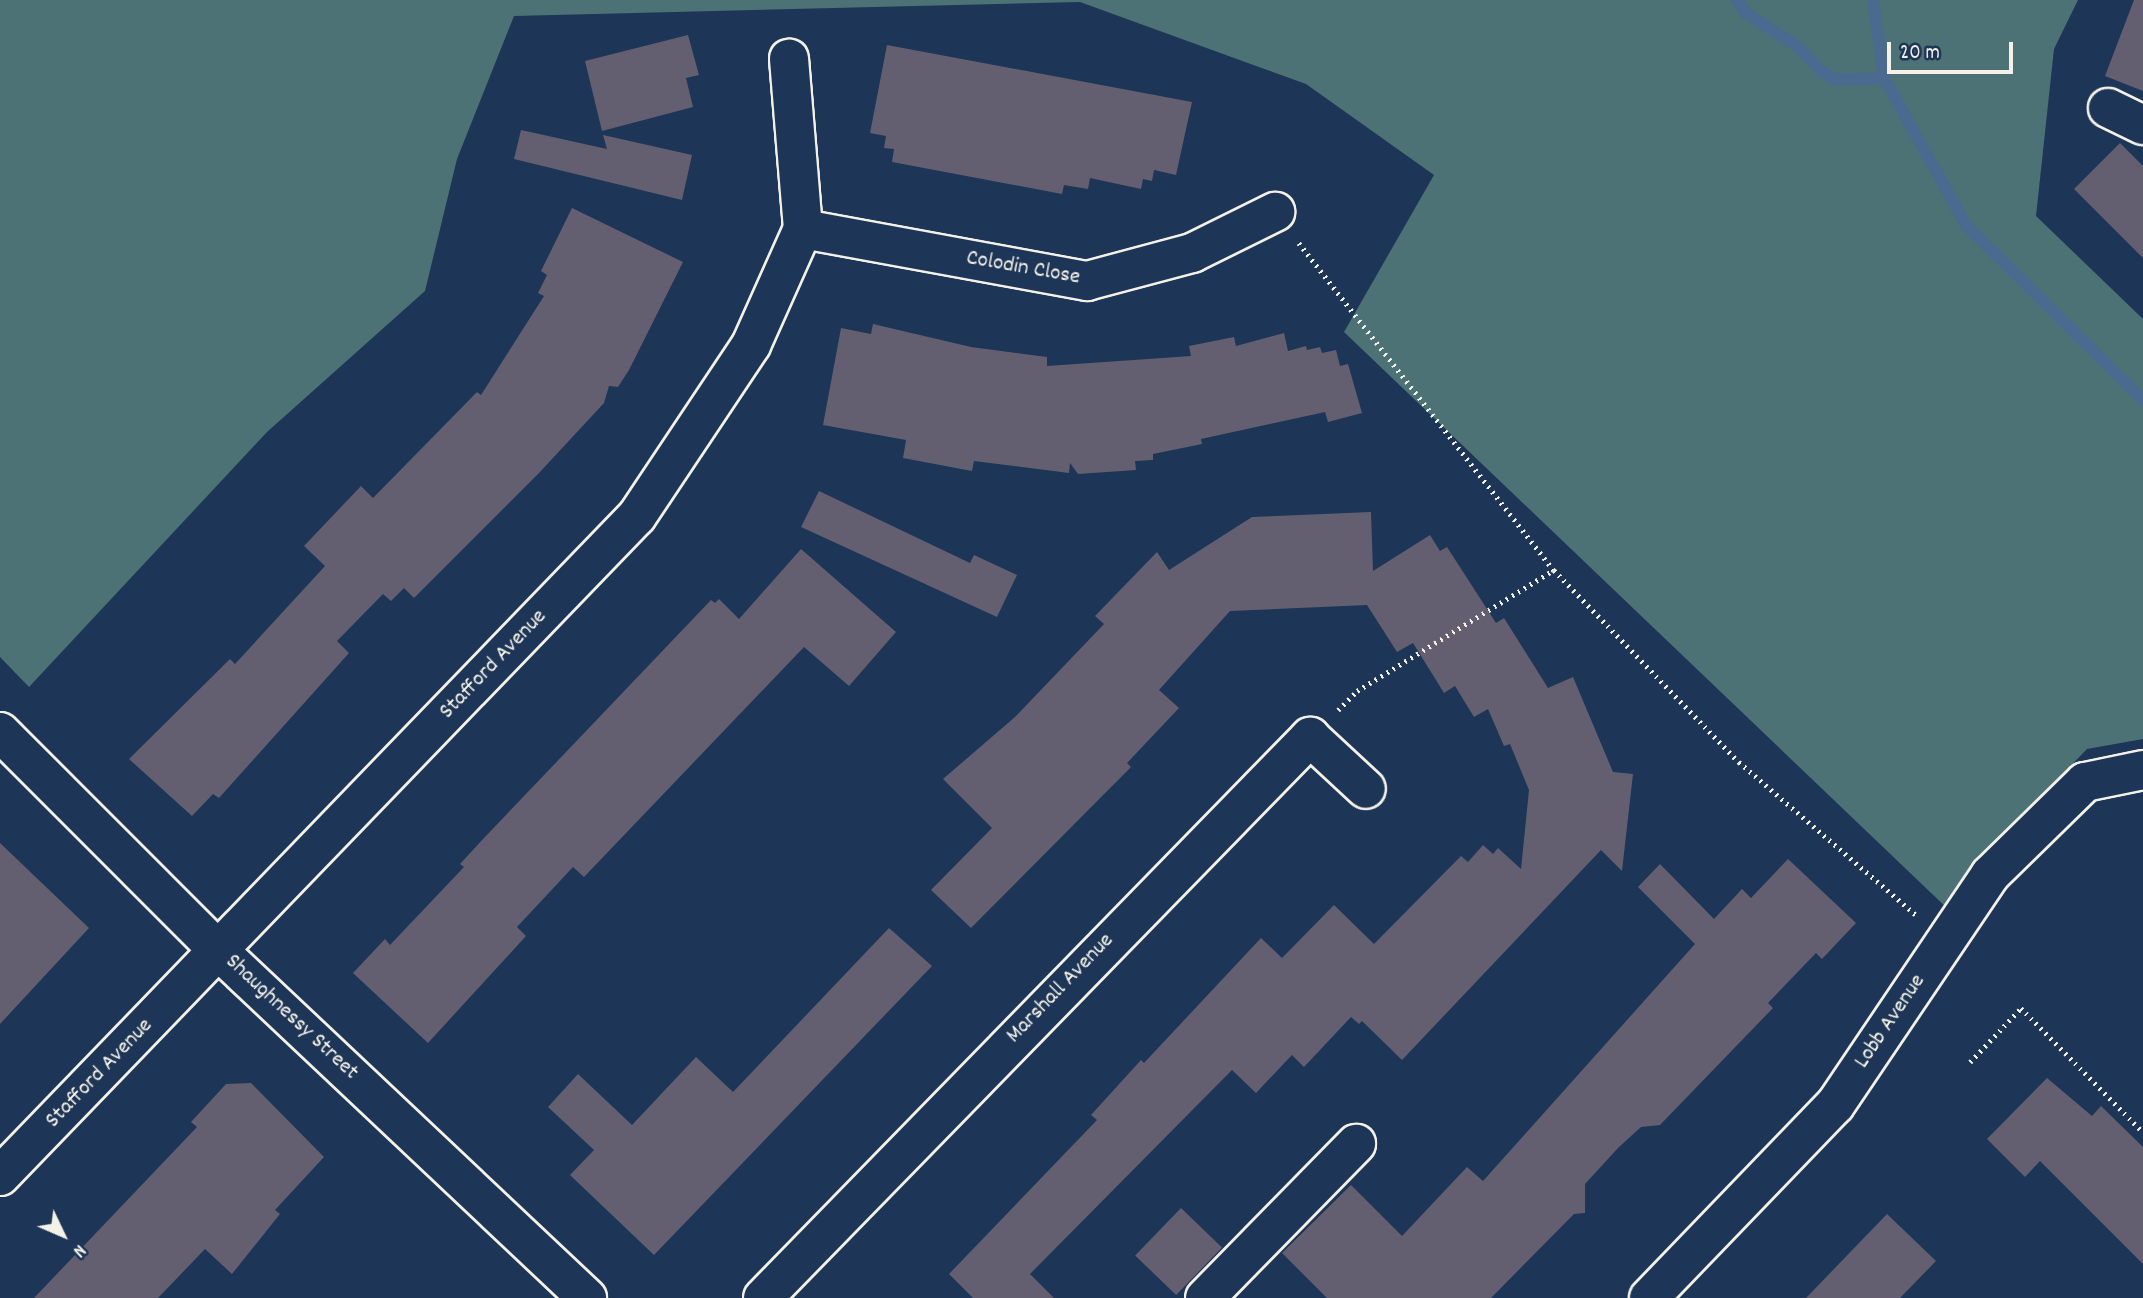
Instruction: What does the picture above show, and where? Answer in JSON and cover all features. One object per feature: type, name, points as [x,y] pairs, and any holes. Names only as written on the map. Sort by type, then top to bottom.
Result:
[{"type":"street","name":"Stafford Avenue","points":[[0,1176],[637,516],[751,345],[803,229],[789,59]]},
{"type":"street","points":[[2108,108],[2143,125]]},
{"type":"street","name":"Colodin Close","points":[[803,229],[1087,281],[1192,253],[1275,212]]},
{"type":"street","name":"Shaughnessy Street","points":[[0,732],[219,951],[587,1298]]},
{"type":"street","points":[[1310,737],[1366,789]]},
{"type":"street","name":"Marshall Avenue","points":[[763,1298],[1310,737]]},
{"type":"street","name":"Lobb Avenue","points":[[1648,1298],[1835,1105],[1990,875],[2085,782],[2143,770]]},
{"type":"street","points":[[1205,1298],[1356,1144]]},
{"type":"path","points":[[1275,212],[1554,570],[1739,762],[1946,941]]},
{"type":"path","points":[[1310,737],[1357,691],[1554,570]]},
{"type":"path","points":[[1970,1062],[2021,1008],[2143,1132]]},
{"type":"green space","points":[[0,0],[2078,0],[2054,49],[2036,216],[2143,319],[2143,739],[2087,749],[1974,866],[1951,912],[1344,332],[1434,175],[1306,84],[1080,2],[514,16],[457,159],[425,291],[267,432],[29,687],[0,657]]},
{"type":"building","points":[[2134,0],[2143,0],[2143,91],[2105,76]]},
{"type":"building","points":[[688,35],[699,75],[686,78],[693,107],[602,131],[585,61]]},
{"type":"building","points":[[887,45],[1192,102],[1176,175],[1154,170],[1152,181],[1143,179],[1141,189],[1090,178],[1088,189],[1064,185],[1062,194],[892,162],[894,149],[884,148],[886,136],[870,133]]},
{"type":"building","points":[[521,130],[607,149],[603,135],[692,155],[682,200],[514,159]]},
{"type":"building","points":[[2120,143],[2143,166],[2143,258],[2074,189]]},
{"type":"building","points":[[572,208],[683,262],[629,370],[618,387],[609,386],[604,403],[539,473],[414,598],[404,588],[391,601],[383,594],[337,641],[349,653],[219,798],[213,794],[192,816],[129,759],[230,659],[235,664],[325,566],[304,546],[361,486],[373,498],[477,392],[481,395],[544,296],[538,293],[547,275],[541,271]]},
{"type":"building","points":[[873,324],[971,347],[1047,357],[1047,366],[1191,356],[1189,346],[1234,337],[1236,346],[1284,333],[1288,351],[1306,346],[1307,350],[1320,347],[1322,353],[1336,350],[1340,366],[1348,364],[1362,413],[1328,422],[1325,412],[1201,439],[1202,444],[1153,454],[1153,460],[1135,461],[1136,470],[1078,474],[1070,463],[1069,473],[974,461],[972,471],[903,458],[906,440],[823,425],[841,328],[871,334]]},
{"type":"building","points":[[819,491],[970,563],[974,555],[1017,575],[997,617],[801,527]]},
{"type":"building","points":[[1371,512],[1373,571],[1430,535],[1440,551],[1447,547],[1496,623],[1504,618],[1548,688],[1573,677],[1613,772],[1633,774],[1622,871],[1601,850],[1402,1060],[1362,1021],[1359,1024],[1351,1017],[1304,1067],[1292,1055],[1256,1093],[1232,1070],[1030,1274],[1054,1298],[973,1298],[949,1274],[1097,1120],[1091,1115],[1141,1060],[1144,1063],[1261,938],[1282,958],[1334,905],[1374,944],[1461,856],[1468,862],[1483,845],[1493,854],[1498,848],[1521,869],[1529,790],[1510,744],[1504,746],[1488,709],[1474,717],[1455,686],[1444,693],[1413,643],[1397,652],[1367,605],[1230,611],[1159,690],[1179,708],[1127,763],[1131,767],[971,928],[931,890],[992,828],[943,779],[1015,717],[1104,624],[1095,616],[1157,552],[1169,570],[1252,517]]},
{"type":"building","points":[[801,549],[896,632],[849,686],[804,647],[584,877],[573,867],[517,927],[526,936],[428,1043],[353,973],[385,939],[390,945],[464,867],[460,864],[484,838],[711,600],[715,603],[719,599],[739,619]]},
{"type":"building","points":[[0,843],[89,928],[0,1024]]},
{"type":"building","points":[[1788,859],[1856,923],[1822,959],[1816,953],[1768,1003],[1773,1008],[1660,1125],[1641,1127],[1618,1148],[1585,1184],[1585,1213],[1574,1214],[1491,1298],[1327,1298],[1282,1253],[1351,1185],[1402,1236],[1467,1167],[1483,1181],[1695,944],[1638,887],[1660,864],[1714,919],[1742,889],[1751,898]]},
{"type":"building","points":[[889,928],[932,966],[654,1255],[570,1175],[594,1150],[548,1107],[578,1074],[632,1125],[696,1057],[733,1092]]},
{"type":"building","points":[[2047,1078],[2092,1116],[2101,1106],[2143,1147],[2143,1264],[2040,1161],[2025,1177],[1987,1139]]},
{"type":"building","points":[[251,1083],[324,1157],[275,1210],[280,1214],[232,1274],[205,1249],[158,1298],[34,1298],[197,1127],[191,1122],[226,1084]]},
{"type":"building","points":[[1181,1208],[1222,1248],[1176,1295],[1135,1255]]},
{"type":"building","points":[[1887,1214],[1936,1261],[1900,1298],[1806,1298]]},
{"type":"waterway","points":[[1737,0],[1746,13],[1797,46],[1821,71],[1836,80],[1884,78],[1966,225],[2143,400]]},
{"type":"waterway","points":[[1873,0],[1884,78]]}]
